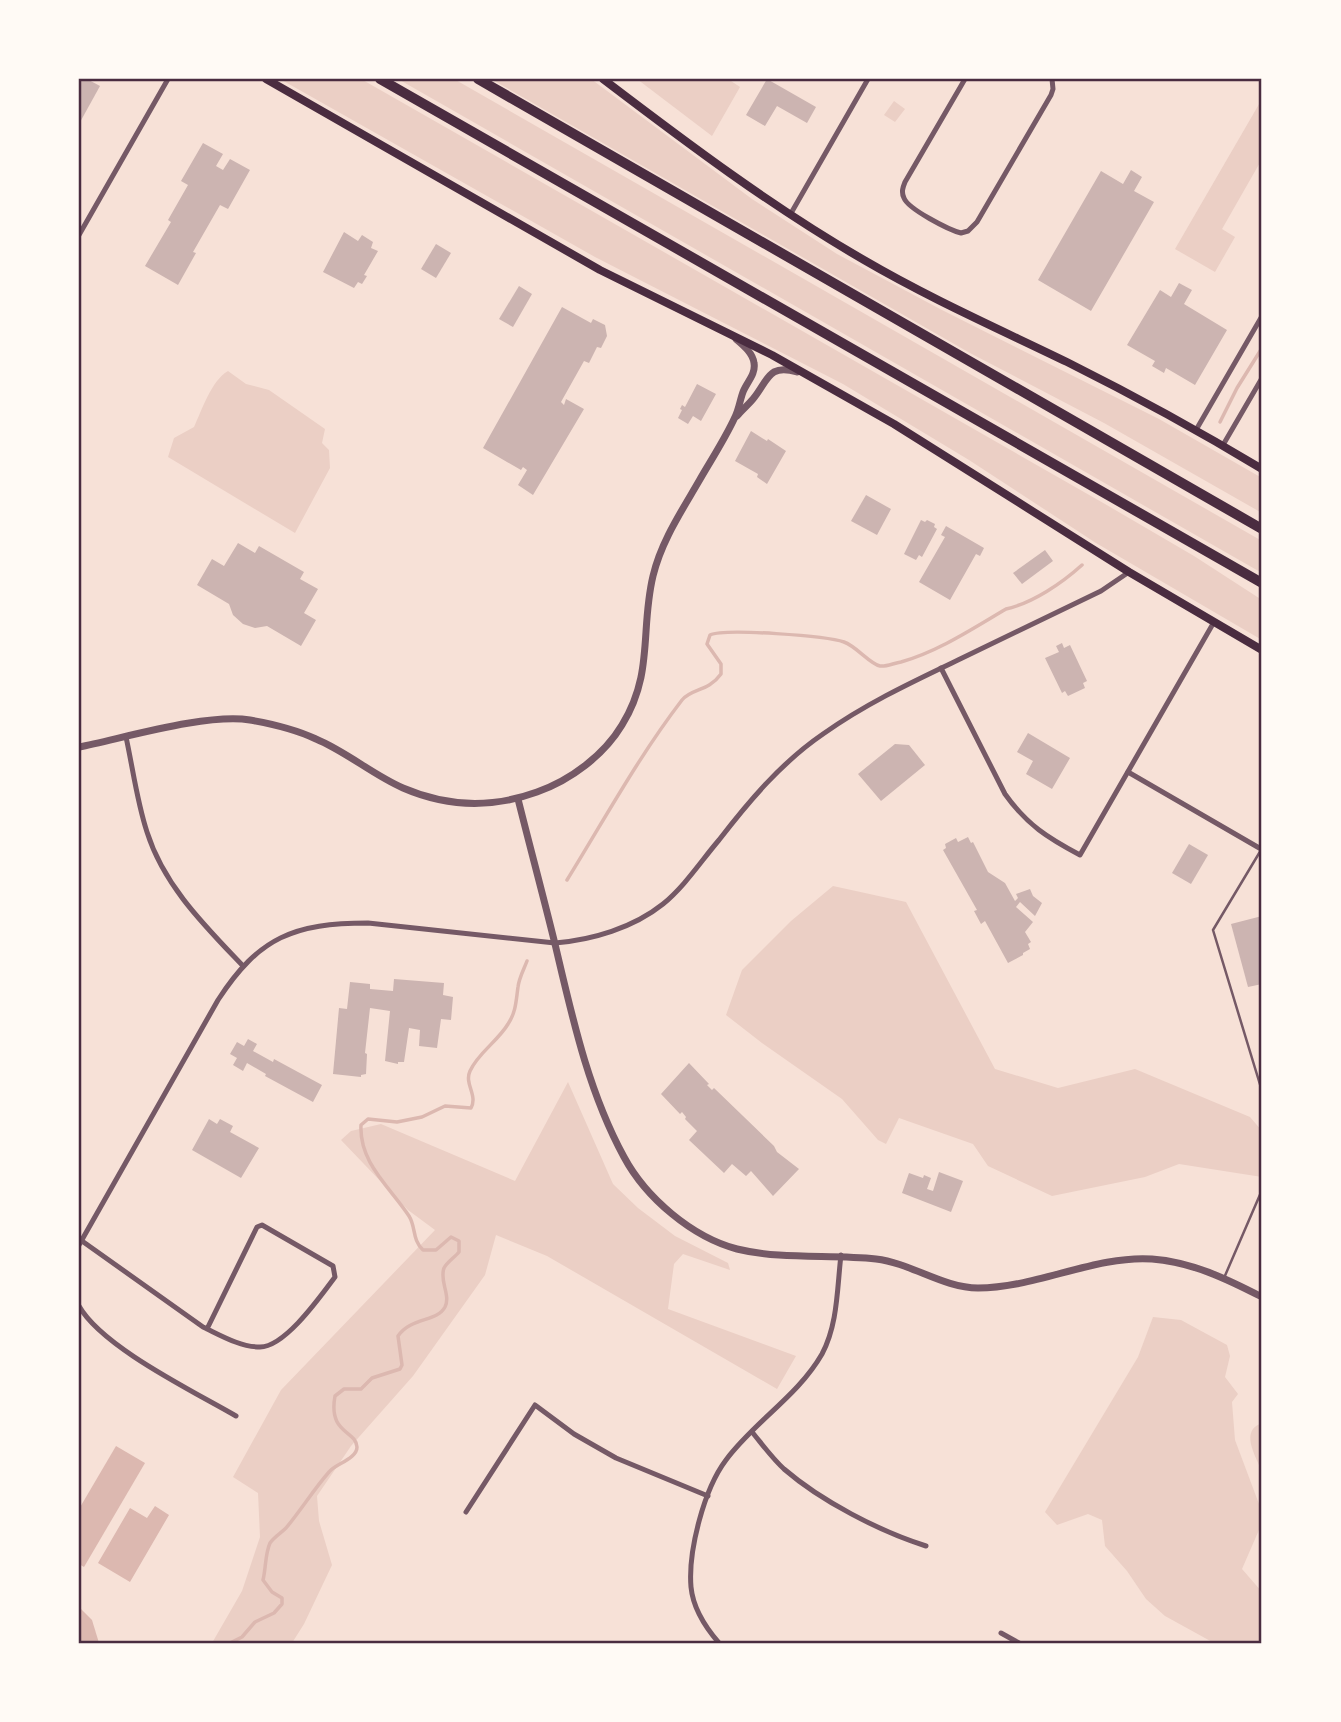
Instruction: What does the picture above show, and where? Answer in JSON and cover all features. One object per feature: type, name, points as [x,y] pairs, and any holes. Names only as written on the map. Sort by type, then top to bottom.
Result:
[{"type":"highway","points":[[380,79],[1262,583]]},
{"type":"highway","points":[[478,79],[1262,530]]},
{"type":"main road","points":[[266,79],[589,264],[731,335],[894,424],[1129,572],[1262,650]]},
{"type":"main road","points":[[603,79],[712,160],[839,246],[906,283],[1069,363],[1196,430],[1262,469]]},
{"type":"street","points":[[79,235],[168,79]]},
{"type":"street","points":[[790,215],[868,79]]},
{"type":"street","points":[[965,79],[902,191],[904,199],[911,207],[961,233],[974,226],[984,211],[1052,92],[1052,79]]},
{"type":"street","points":[[1196,430],[1262,316]]},
{"type":"street","points":[[79,747],[200,722],[246,719],[282,726],[317,739],[402,788],[434,799],[467,804],[506,802],[565,779],[597,755],[622,725],[631,709],[643,674],[650,596],[659,557],[736,416],[755,365],[752,355],[731,335]]},
{"type":"street","points":[[736,416],[754,398],[765,379],[774,371],[783,369],[806,375]]},
{"type":"street","points":[[1223,445],[1262,378]]},
{"type":"street","points":[[207,1329],[257,1227],[262,1225],[333,1266],[335,1277],[326,1290],[276,1344],[249,1346],[207,1329],[80,1243],[213,1009],[243,966],[270,942],[294,930],[330,924],[368,923],[555,943],[572,942],[613,931],[662,904],[686,881],[748,804],[821,735],[873,702],[1101,591],[1129,572]]},
{"type":"street","points":[[941,668],[1004,794],[1034,828],[1080,855],[1214,622]]},
{"type":"street","points":[[126,737],[147,832],[159,861],[176,891],[243,966]]},
{"type":"street","points":[[1128,772],[1262,848]]},
{"type":"street","points":[[518,799],[591,1081],[624,1158],[648,1191],[688,1225],[708,1238],[737,1249],[769,1254],[841,1255],[880,1259],[976,1288],[1017,1284],[1101,1265],[1150,1259],[1189,1265],[1224,1278],[1262,1297]]},
{"type":"street","points":[[719,1643],[701,1617],[691,1588],[693,1552],[708,1496],[726,1460],[796,1388],[823,1352],[830,1338],[835,1314],[841,1255]]},
{"type":"street","points":[[79,1306],[86,1319],[120,1347],[236,1416]]},
{"type":"street","points":[[466,1512],[535,1405],[616,1458],[708,1496]]},
{"type":"street","points":[[752,1432],[782,1467],[816,1492],[884,1529],[926,1546]]},
{"type":"street","points":[[1001,1633],[1019,1643]]},
{"type":"lane","points":[[1262,848],[1213,930],[1262,1091]]},
{"type":"lane","points":[[1224,1278],[1262,1190]]},
{"type":"shaded area","points":[[280,79],[361,79],[1105,504],[1262,600],[1262,640],[1096,543],[969,460],[843,384],[595,257]]},
{"type":"shaded area","points":[[398,79],[454,79],[1262,541],[1262,573]]},
{"type":"shaded area","points":[[491,79],[591,79],[752,199],[837,254],[1159,419],[1262,478],[1262,513],[1104,423],[970,353]]},
{"type":"shaded area","points":[[637,79],[728,79],[740,87],[712,136]]},
{"type":"shaded area","points":[[1262,99],[1262,159],[1222,229],[1235,237],[1215,272],[1175,249]]},
{"type":"shaded area","points":[[894,101],[905,109],[895,122],[884,115]]},
{"type":"shaded area","points":[[228,371],[246,384],[269,390],[325,429],[322,443],[329,450],[330,468],[295,533],[168,457],[174,438],[194,427],[212,389]]},
{"type":"shaded area","points":[[833,886],[906,902],[995,1069],[1058,1088],[1135,1069],[1250,1117],[1262,1131],[1262,1177],[1179,1164],[1145,1177],[1052,1196],[988,1166],[973,1144],[899,1118],[886,1144],[878,1140],[842,1099],[726,1015],[742,970],[791,921]]},
{"type":"shaded area","points":[[568,1082],[613,1184],[638,1208],[675,1236],[728,1263],[730,1270],[683,1254],[674,1264],[668,1309],[796,1356],[777,1389],[547,1256],[496,1235],[485,1275],[413,1376],[351,1446],[317,1496],[319,1521],[332,1565],[292,1643],[212,1643],[242,1591],[260,1537],[258,1493],[233,1477],[281,1390],[435,1230],[408,1210],[341,1140],[351,1131],[381,1124],[515,1181]]},
{"type":"shaded area","points":[[1153,1317],[1181,1320],[1227,1345],[1230,1356],[1225,1377],[1238,1394],[1232,1402],[1235,1440],[1262,1512],[1262,1523],[1242,1569],[1262,1592],[1262,1643],[1214,1643],[1165,1616],[1146,1599],[1127,1571],[1105,1546],[1102,1520],[1088,1514],[1057,1525],[1045,1512],[1138,1357]]},
{"type":"shaded area","points":[[1262,1423],[1262,1472],[1250,1438],[1255,1427]]},
{"type":"shaded area","points":[[116,1446],[145,1463],[84,1567],[79,1564],[79,1509]]},
{"type":"shaded area","points":[[155,1506],[169,1515],[130,1582],[98,1563],[130,1508],[147,1518]]},
{"type":"shaded area","points":[[79,1607],[92,1620],[99,1643],[79,1643]]},
{"type":"building","points":[[79,79],[87,79],[100,86],[79,124]]},
{"type":"building","points":[[767,79],[816,107],[807,123],[777,106],[765,126],[746,115]]},
{"type":"building","points":[[203,143],[223,154],[216,166],[223,170],[230,159],[250,170],[228,209],[220,205],[178,285],[145,266],[171,222],[168,220],[188,185],[181,181]]},
{"type":"building","points":[[1131,170],[1142,177],[1134,191],[1154,202],[1091,311],[1038,280],[1101,171],[1123,184]]},
{"type":"building","points":[[344,232],[358,241],[362,235],[373,242],[371,248],[378,251],[364,275],[367,276],[362,284],[358,282],[354,288],[323,272]]},
{"type":"building","points":[[436,244],[451,253],[436,278],[421,269]]},
{"type":"building","points":[[1179,283],[1192,290],[1184,304],[1227,330],[1195,385],[1166,368],[1164,373],[1152,366],[1155,361],[1127,345],[1160,290],[1171,297]]},
{"type":"building","points":[[519,286],[532,294],[513,327],[499,319]]},
{"type":"building","points":[[562,307],[591,323],[593,319],[605,325],[607,336],[601,348],[597,347],[589,363],[584,361],[561,402],[564,405],[566,399],[584,409],[533,495],[518,485],[527,470],[523,467],[521,470],[483,448]]},
{"type":"building","points":[[697,384],[716,394],[701,421],[693,416],[688,424],[678,418],[682,410],[680,409],[682,405],[685,407]]},
{"type":"building","points":[[751,431],[786,451],[767,484],[757,477],[758,474],[735,461]]},
{"type":"building","points":[[866,495],[891,509],[877,535],[851,521]]},
{"type":"building","points":[[921,520],[935,524],[937,529],[922,557],[919,555],[916,560],[904,554]]},
{"type":"building","points":[[946,526],[984,548],[980,556],[976,554],[950,600],[919,582],[945,537],[941,535]]},
{"type":"building","points":[[238,543],[255,553],[259,546],[304,572],[300,579],[318,589],[304,613],[316,620],[301,646],[267,626],[255,628],[243,624],[233,615],[229,604],[197,585],[212,559],[224,566]]},
{"type":"building","points":[[1045,550],[1053,561],[1022,584],[1013,573]]},
{"type":"building","points":[[1062,643],[1064,648],[1070,645],[1087,681],[1083,683],[1085,688],[1068,696],[1065,691],[1062,693],[1045,658],[1059,652],[1056,646]]},
{"type":"building","points":[[1028,733],[1070,758],[1052,789],[1026,774],[1033,761],[1017,752]]},
{"type":"building","points":[[895,744],[909,745],[925,765],[881,801],[858,774]]},
{"type":"building","points":[[968,837],[988,872],[1005,883],[1015,901],[1018,898],[1016,894],[1030,889],[1033,896],[1042,903],[1035,916],[1020,902],[1016,907],[1033,922],[1025,932],[1031,942],[1028,944],[1030,949],[1008,963],[985,921],[981,924],[974,911],[977,910],[943,850],[946,848],[945,844],[956,838],[958,842]]},
{"type":"building","points":[[1189,844],[1208,855],[1191,884],[1172,873]]},
{"type":"building","points":[[1262,916],[1262,984],[1248,987],[1231,924]]},
{"type":"building","points":[[394,979],[444,983],[443,995],[453,997],[451,1020],[441,1019],[437,1048],[419,1046],[420,1030],[409,1028],[404,1062],[398,1064],[385,1061],[390,1011],[370,1008],[365,1053],[366,1074],[361,1077],[333,1074],[339,1008],[347,1009],[350,982],[370,984],[370,989],[393,991]]},
{"type":"building","points":[[248,1039],[257,1044],[253,1051],[273,1062],[274,1059],[322,1085],[313,1102],[247,1063],[243,1071],[233,1065],[237,1058],[230,1054],[237,1042],[244,1046]]},
{"type":"building","points":[[689,1063],[712,1090],[714,1088],[777,1152],[799,1169],[773,1196],[751,1171],[746,1176],[732,1164],[724,1173],[689,1140],[697,1131],[682,1112],[680,1114],[661,1094]]},
{"type":"building","points":[[209,1119],[217,1124],[220,1119],[233,1126],[230,1132],[259,1148],[241,1178],[192,1150]]},
{"type":"building","points":[[939,1172],[963,1181],[951,1212],[902,1193],[909,1173],[931,1178],[927,1189],[933,1191]]},
{"type":"waterway","points":[[1220,422],[1262,348]]},
{"type":"waterway","points":[[567,880],[666,721],[686,696],[711,684],[721,674],[721,664],[707,644],[710,635],[735,632],[834,640],[849,644],[876,665],[885,666],[942,646],[1006,609],[1047,592],[1082,565]]},
{"type":"waterway","points":[[230,1643],[242,1637],[255,1622],[274,1613],[282,1604],[282,1598],[272,1592],[263,1580],[270,1543],[286,1528],[329,1472],[356,1451],[355,1441],[335,1418],[335,1396],[344,1389],[361,1389],[372,1378],[400,1369],[402,1365],[398,1336],[403,1330],[436,1315],[445,1307],[447,1298],[444,1268],[459,1252],[459,1241],[451,1237],[436,1250],[423,1250],[409,1216],[370,1163],[362,1139],[361,1125],[368,1119],[397,1122],[422,1117],[445,1106],[471,1108],[473,1099],[470,1071],[511,1020],[519,980],[527,961]]}]
